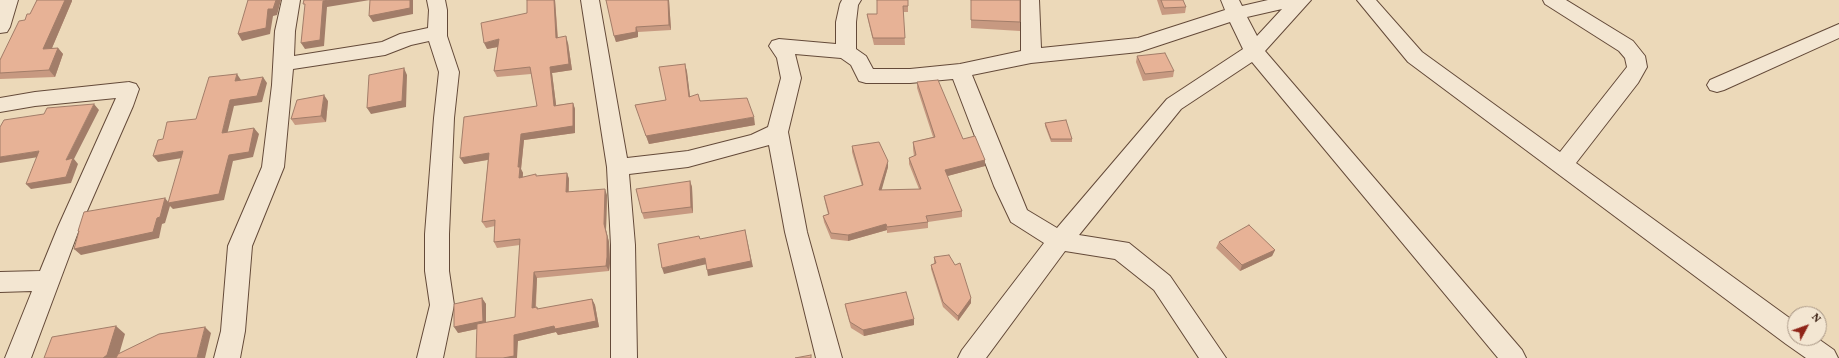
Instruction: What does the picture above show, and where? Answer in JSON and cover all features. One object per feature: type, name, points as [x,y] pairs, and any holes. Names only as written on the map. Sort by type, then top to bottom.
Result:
[{"type":"street","points":[[0,27],[9,0]]},
{"type":"street","points":[[227,358],[233,331],[240,246],[273,167],[284,64],[285,31],[291,0]]},
{"type":"street","points":[[430,358],[442,305],[437,271],[437,234],[444,118],[449,72],[438,33],[438,10],[436,0]]},
{"type":"street","points":[[590,0],[618,168],[623,245],[624,358]]},
{"type":"street","points":[[846,52],[846,22],[849,4],[852,0]]},
{"type":"street","points":[[1030,0],[1031,56]]},
{"type":"street","points":[[829,358],[796,232],[777,132],[790,78],[787,57],[779,46],[846,52],[859,61],[866,76],[910,76],[960,71],[1031,56],[1139,45],[1233,6],[1298,0]]},
{"type":"street","points":[[970,358],[1059,241],[1087,210],[1174,104],[1254,51],[1302,0]]},
{"type":"street","points":[[1366,0],[1415,57],[1787,330]]},
{"type":"street","points":[[1562,165],[1631,78],[1636,67],[1635,56],[1626,46],[1565,3]]},
{"type":"street","points":[[1233,6],[1254,51],[1513,358]]},
{"type":"street","points":[[1717,85],[1839,30]]},
{"type":"street","points":[[284,64],[385,48],[407,39],[438,33]]},
{"type":"street","points":[[960,71],[1005,186],[1019,216],[1059,241],[1121,250],[1162,283],[1213,358]]},
{"type":"street","points":[[0,105],[35,99],[129,89],[47,281],[18,358]]},
{"type":"street","points":[[618,168],[688,159],[757,142],[777,132]]},
{"type":"street","points":[[0,282],[47,281]]},
{"type":"street","points":[[1809,346],[1825,358]]},
{"type":"building","points":[[37,0],[65,0],[43,49],[58,48],[49,70],[0,73],[0,60],[19,21],[25,20],[27,14],[30,14]]},
{"type":"building","points":[[248,0],[276,0],[273,9],[268,9],[266,28],[238,34]]},
{"type":"building","points":[[304,0],[329,0],[323,1],[320,40],[301,43],[305,4],[303,4]]},
{"type":"building","points":[[370,0],[410,0],[410,8],[369,16]]},
{"type":"building","points":[[527,0],[554,0],[556,38],[566,36],[569,64],[550,67],[554,106],[573,103],[573,126],[521,134],[518,167],[520,167],[519,178],[536,174],[536,176],[567,173],[566,192],[605,189],[604,224],[607,236],[606,266],[534,272],[532,308],[537,307],[537,309],[592,299],[596,321],[555,329],[554,326],[514,335],[514,356],[503,358],[476,358],[477,324],[515,317],[520,239],[494,242],[495,220],[482,222],[489,153],[460,158],[464,117],[537,106],[530,67],[494,71],[499,39],[484,43],[481,23],[527,13]]},
{"type":"building","points":[[606,0],[668,0],[669,25],[636,27],[636,32],[614,36]]},
{"type":"building","points":[[877,0],[908,0],[908,6],[903,6],[905,38],[873,38],[867,14],[877,14]]},
{"type":"building","points":[[971,0],[1020,0],[1020,22],[971,20]]},
{"type":"building","points":[[1161,0],[1183,0],[1186,7],[1164,8]]},
{"type":"building","points":[[1165,53],[1174,71],[1145,74],[1137,56]]},
{"type":"building","points":[[685,64],[689,97],[698,94],[700,101],[747,98],[754,117],[646,136],[635,105],[666,100],[659,67]]},
{"type":"building","points":[[404,68],[402,101],[367,108],[369,75]]},
{"type":"building","points":[[237,74],[235,81],[263,77],[257,96],[230,100],[222,133],[254,128],[249,152],[229,155],[219,194],[168,203],[183,151],[153,156],[158,140],[163,139],[167,122],[196,119],[209,77]]},
{"type":"building","points":[[938,80],[963,139],[975,136],[985,160],[945,170],[962,211],[926,216],[928,222],[887,227],[886,224],[848,235],[831,233],[823,216],[829,214],[824,196],[863,185],[852,146],[879,142],[888,161],[879,190],[921,189],[909,158],[916,155],[913,142],[935,137],[917,82]]},
{"type":"building","points":[[324,95],[321,116],[291,119],[297,100]]},
{"type":"building","points":[[94,104],[66,160],[73,158],[66,177],[26,184],[39,151],[0,157],[0,127],[4,120],[44,114],[47,108]]},
{"type":"building","points":[[1066,120],[1072,139],[1051,139],[1045,123]]},
{"type":"building","points":[[690,181],[691,207],[642,213],[636,189]]},
{"type":"building","points":[[165,198],[160,217],[157,218],[153,232],[74,249],[84,212]]},
{"type":"building","points":[[1249,225],[1275,250],[1242,265],[1219,242]]},
{"type":"building","points":[[745,230],[751,261],[707,270],[705,258],[662,268],[658,244],[699,236],[700,239]]},
{"type":"building","points":[[949,255],[955,265],[960,263],[971,298],[958,316],[943,302],[931,265],[936,263],[934,257]]},
{"type":"building","points":[[906,292],[914,319],[863,330],[850,322],[845,304]]},
{"type":"building","points":[[482,298],[483,321],[454,327],[454,304]]},
{"type":"building","points":[[116,326],[107,355],[103,358],[44,358],[52,337]]},
{"type":"building","points":[[205,327],[197,358],[116,358],[118,354],[159,334]]},
{"type":"building","points":[[811,355],[811,358],[795,358]]}]
